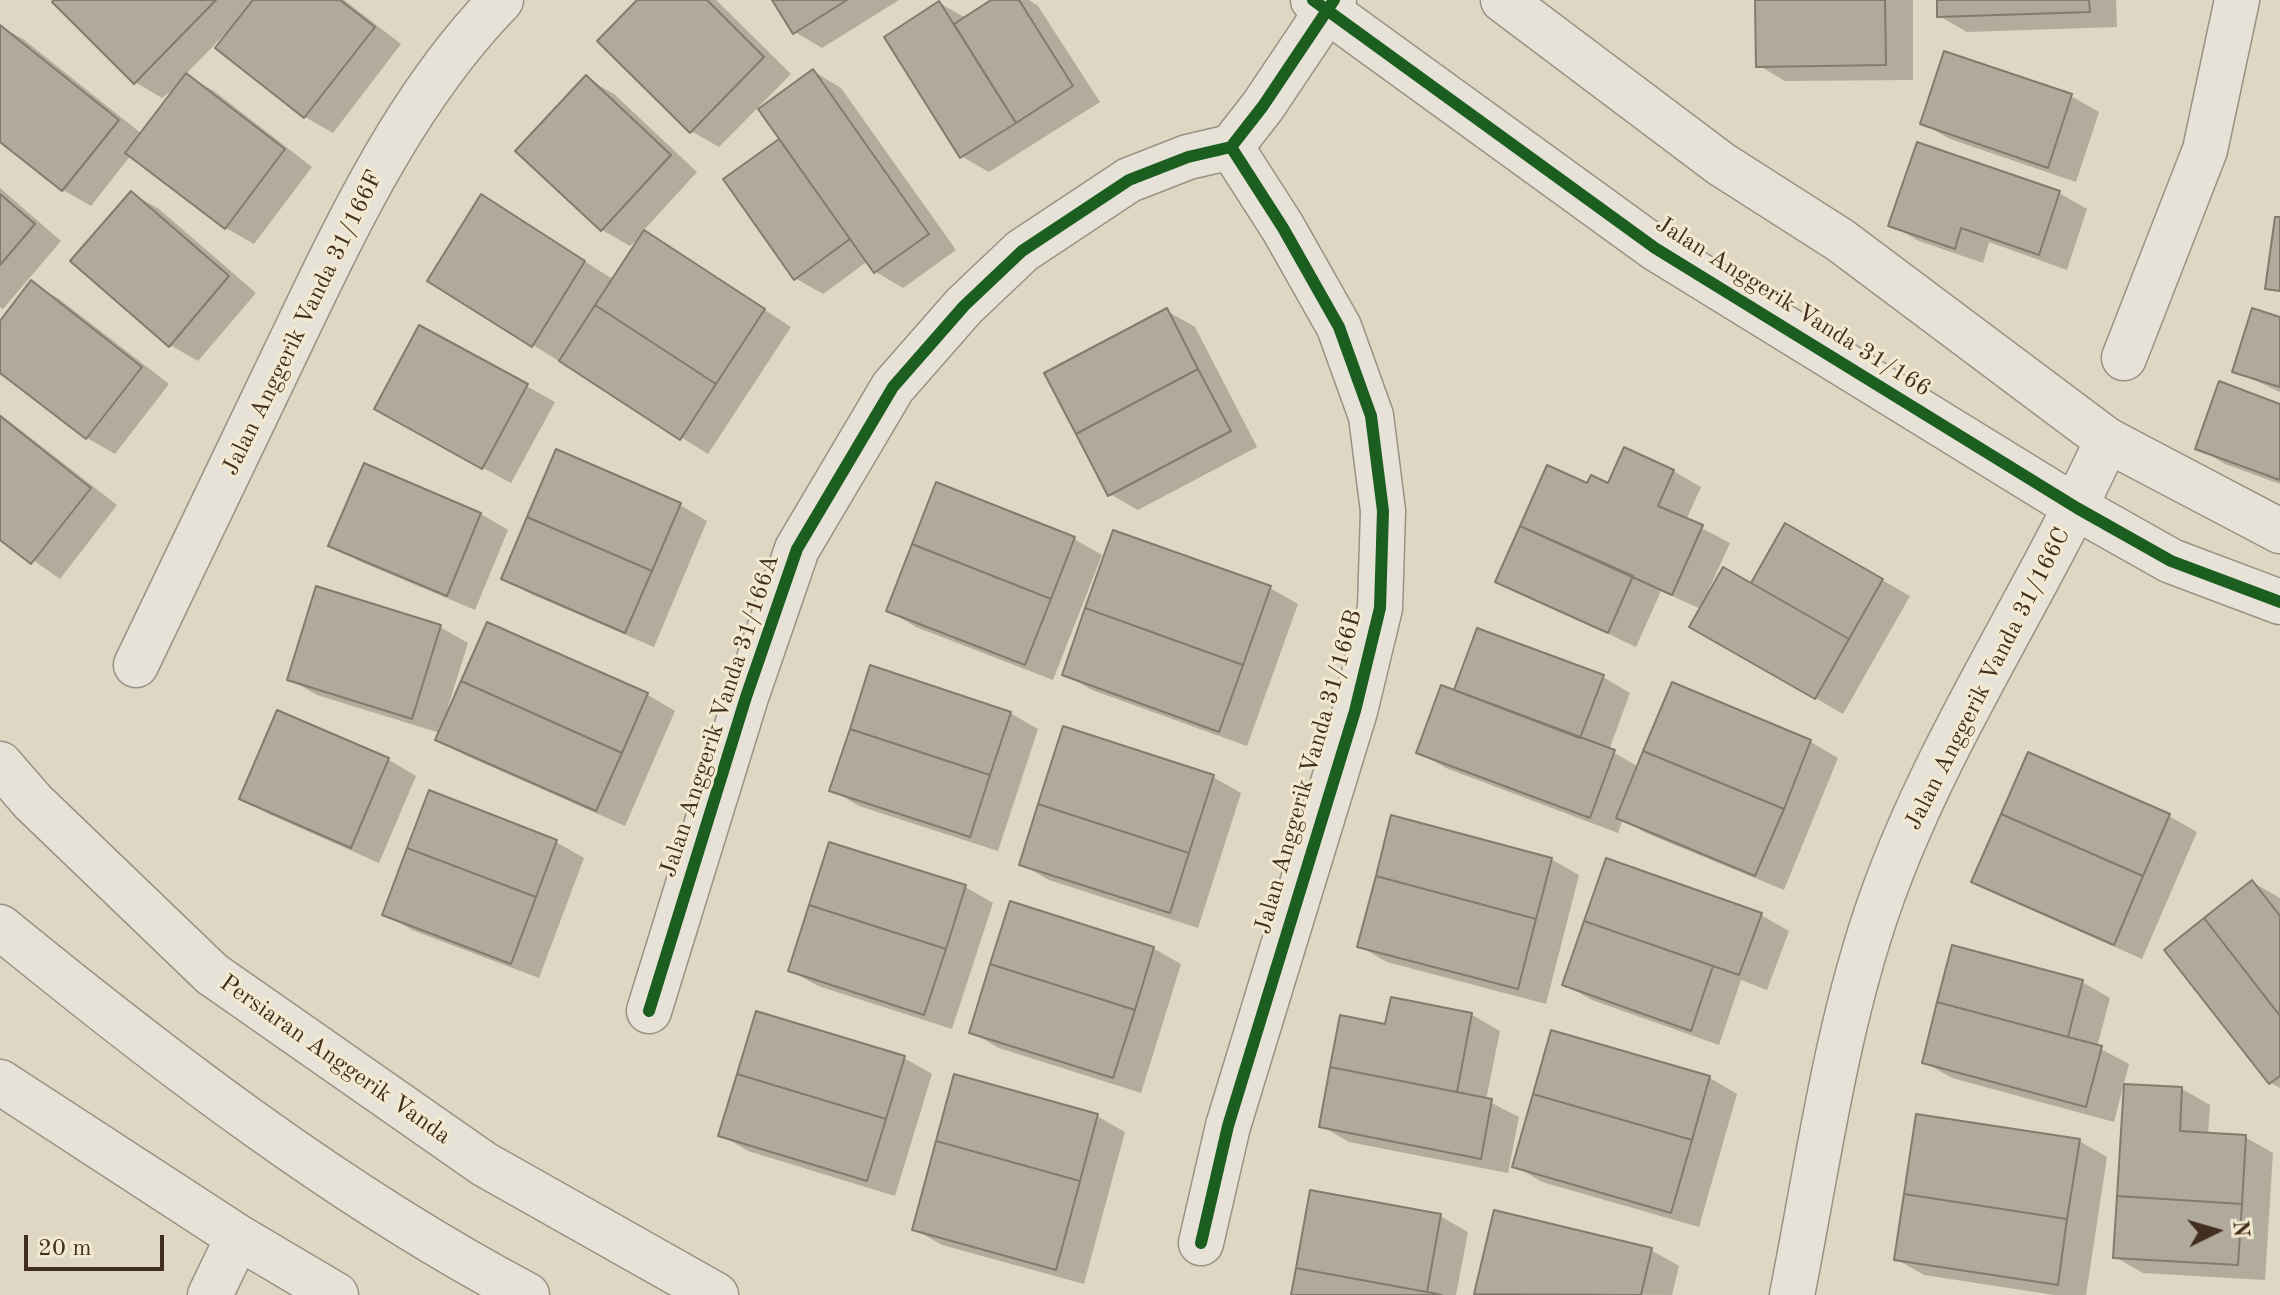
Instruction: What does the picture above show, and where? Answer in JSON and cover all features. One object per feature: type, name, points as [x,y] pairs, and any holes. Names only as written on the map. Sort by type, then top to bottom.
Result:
[{"type":"street","name":"Jalan Anggerik Vanda 31/166F","points":[[136,665],[343,234],[388,152],[465,37],[501,0]]},
{"type":"street","points":[[1503,0],[1721,164],[1840,240],[2107,440],[2280,531]]},
{"type":"street","points":[[2124,358],[2205,150],[2237,0]]},
{"type":"street","points":[[1231,147],[1263,106],[1324,3]]},
{"type":"street","name":"Jalan Anggerik Vanda 31/166","points":[[1324,3],[1655,248],[2077,508],[2171,561],[2280,602]]},
{"type":"street","name":"Jalan Anggerik Vanda 31/166A","points":[[649,1011],[746,697],[797,549],[893,387],[964,306],[1022,251],[1129,180],[1188,157],[1231,147]]},
{"type":"street","name":"Jalan Anggerik Vanda 31/166B","points":[[1201,1243],[1228,1126],[1355,711],[1380,608],[1383,511],[1371,416],[1339,327],[1283,228],[1231,147]]},
{"type":"street","name":"Jalan Anggerik Vanda 31/166C","points":[[1792,1295],[1852,998],[1880,901],[1926,789],[2077,508],[2107,440]]},
{"type":"street","name":"Persiaran Anggerik Vanda","points":[[0,764],[33,802],[212,974],[484,1164],[716,1295]]},
{"type":"street","points":[[0,927],[150,1048],[434,1246],[527,1295]]},
{"type":"street","points":[[0,1082],[238,1237],[336,1295]]},
{"type":"street","points":[[210,1295],[238,1237]]},
{"type":"building","points":[[216,0],[134,84],[52,2]]},
{"type":"building","points":[[253,0],[340,0],[375,27],[304,118],[215,48]]},
{"type":"building","points":[[637,0],[707,0],[764,57],[690,133],[597,41]]},
{"type":"building","points":[[772,0],[847,0],[793,34]]},
{"type":"building","points":[[991,0],[1019,0],[1073,86],[1016,123],[954,24]]},
{"type":"building","points":[[1755,0],[1885,0],[1886,65],[1756,67]]},
{"type":"building","points":[[1937,0],[2089,0],[2090,12],[1937,17]]},
{"type":"building","points":[[939,1],[1016,123],[960,158],[884,37]]},
{"type":"building","points":[[0,25],[119,120],[62,191],[0,142]]},
{"type":"building","points":[[1944,51],[2072,94],[2048,168],[1920,124]]},
{"type":"building","points":[[813,69],[929,234],[874,273],[758,109]]},
{"type":"building","points":[[186,73],[285,149],[225,229],[125,153]]},
{"type":"building","points":[[586,75],[671,155],[601,231],[515,151]]},
{"type":"building","points":[[779,139],[850,239],[794,280],[723,179]]},
{"type":"building","points":[[1917,142],[2060,191],[2039,255],[1961,228],[1955,249],[1888,226]]},
{"type":"building","points":[[131,191],[229,276],[169,347],[70,261]]},
{"type":"building","points":[[0,194],[35,224],[0,265]]},
{"type":"building","points":[[481,194],[585,261],[532,347],[427,281]]},
{"type":"building","points":[[2275,217],[2280,217],[2280,291],[2265,289]]},
{"type":"building","points":[[644,230],[765,309],[716,384],[595,305]]},
{"type":"building","points":[[31,280],[142,367],[86,439],[0,373],[0,321]]},
{"type":"building","points":[[595,305],[716,384],[680,440],[559,361]]},
{"type":"building","points":[[1167,308],[1198,369],[1076,434],[1044,373]]},
{"type":"building","points":[[2252,308],[2280,317],[2280,387],[2232,372]]},
{"type":"building","points":[[419,325],[528,384],[482,469],[374,409]]},
{"type":"building","points":[[1198,369],[1231,431],[1108,496],[1076,434]]},
{"type":"building","points":[[2219,381],[2280,404],[2280,480],[2195,449]]},
{"type":"building","points":[[0,416],[91,488],[31,564],[0,540]]},
{"type":"building","points":[[1624,447],[1674,470],[1658,506],[1703,525],[1672,595],[1520,526],[1547,465],[1587,483],[1591,475],[1608,483]]},
{"type":"building","points":[[556,449],[681,503],[652,571],[527,517]]},
{"type":"building","points":[[364,463],[481,513],[447,596],[328,546]]},
{"type":"building","points":[[936,482],[1075,537],[1051,599],[912,544]]},
{"type":"building","points":[[527,517],[652,571],[625,633],[501,579]]},
{"type":"building","points":[[1785,523],[1883,579],[1849,639],[1751,583]]},
{"type":"building","points":[[1520,526],[1633,576],[1608,633],[1495,582]]},
{"type":"building","points":[[1113,530],[1271,586],[1243,665],[1085,608]]},
{"type":"building","points":[[912,544],[1051,599],[1025,665],[886,611]]},
{"type":"building","points":[[1723,567],[1849,639],[1815,699],[1689,627]]},
{"type":"building","points":[[316,586],[441,625],[412,719],[287,680]]},
{"type":"building","points":[[1085,608],[1243,665],[1219,732],[1062,675]]},
{"type":"building","points":[[487,622],[648,693],[622,753],[461,681]]},
{"type":"building","points":[[1477,628],[1604,675],[1580,738],[1454,690]]},
{"type":"building","points":[[870,665],[1011,712],[990,775],[850,729]]},
{"type":"building","points":[[461,681],[622,753],[596,811],[435,740]]},
{"type":"building","points":[[1672,682],[1811,740],[1784,809],[1643,751]]},
{"type":"building","points":[[1441,685],[1615,750],[1590,818],[1416,753]]},
{"type":"building","points":[[277,710],[389,758],[351,848],[239,799]]},
{"type":"building","points":[[1063,726],[1214,775],[1189,853],[1038,804]]},
{"type":"building","points":[[850,729],[990,775],[970,837],[829,791]]},
{"type":"building","points":[[1643,751],[1784,809],[1755,876],[1616,818]]},
{"type":"building","points":[[2028,752],[2170,814],[2143,876],[2001,814]]},
{"type":"building","points":[[429,790],[557,840],[536,897],[407,848]]},
{"type":"building","points":[[1038,804],[1189,853],[1170,913],[1019,865]]},
{"type":"building","points":[[2001,814],[2143,876],[2114,945],[1971,882]]},
{"type":"building","points":[[1391,815],[1552,858],[1536,919],[1376,876]]},
{"type":"building","points":[[829,842],[966,885],[946,949],[809,905]]},
{"type":"building","points":[[407,848],[536,897],[511,964],[382,915]]},
{"type":"building","points":[[1606,858],[1762,913],[1739,975],[1584,921]]},
{"type":"building","points":[[1376,876],[1536,919],[1518,989],[1357,947]]},
{"type":"building","points":[[2252,880],[2280,916],[2280,1016],[2204,918]]},
{"type":"building","points":[[1010,901],[1154,947],[1135,1010],[990,964]]},
{"type":"building","points":[[809,905],[946,949],[924,1015],[788,971]]},
{"type":"building","points":[[2204,918],[2280,1016],[2280,1076],[2269,1084],[2164,950]]},
{"type":"building","points":[[1584,921],[1713,966],[1691,1031],[1562,985]]},
{"type":"building","points":[[1952,945],[2083,980],[2068,1037],[1937,1002]]},
{"type":"building","points":[[990,964],[1135,1010],[1113,1078],[969,1033]]},
{"type":"building","points":[[1391,997],[1472,1013],[1457,1092],[1330,1067],[1340,1015],[1385,1024]]},
{"type":"building","points":[[1937,1002],[2102,1046],[2086,1107],[1922,1063]]},
{"type":"building","points":[[756,1011],[905,1056],[886,1119],[737,1074]]},
{"type":"building","points":[[1551,1030],[1710,1076],[1692,1140],[1533,1094]]},
{"type":"building","points":[[1330,1067],[1492,1099],[1481,1159],[1319,1127]]},
{"type":"building","points":[[737,1074],[886,1119],[867,1181],[718,1136]]},
{"type":"building","points":[[954,1074],[1098,1114],[1080,1181],[936,1141]]},
{"type":"building","points":[[2124,1084],[2182,1087],[2180,1131],[2246,1135],[2242,1204],[2117,1196]]},
{"type":"building","points":[[1533,1094],[1692,1140],[1671,1213],[1512,1167]]},
{"type":"building","points":[[1916,1114],[2080,1139],[2067,1219],[1904,1194]]},
{"type":"building","points":[[936,1141],[1080,1181],[1056,1270],[912,1230]]},
{"type":"building","points":[[1310,1190],[1441,1214],[1427,1292],[1296,1268]]},
{"type":"building","points":[[1904,1194],[2067,1219],[2058,1285],[1894,1260]]},
{"type":"building","points":[[2117,1196],[2242,1204],[2238,1265],[2113,1258]]},
{"type":"building","points":[[1494,1210],[1652,1248],[1641,1295],[1474,1294]]},
{"type":"building","points":[[1296,1268],[1427,1292],[1442,1295],[1291,1295]]},
{"type":"cycle path","points":[[1313,0],[1655,248],[2077,508],[2171,561],[2280,602]]},
{"type":"cycle path","points":[[649,1011],[746,697],[797,549],[893,387],[964,306],[1022,251],[1129,180],[1188,157],[1231,147],[1263,106],[1334,0]]},
{"type":"cycle path","points":[[1201,1243],[1228,1126],[1355,711],[1380,608],[1383,511],[1371,416],[1339,327],[1283,228],[1231,147]]}]
